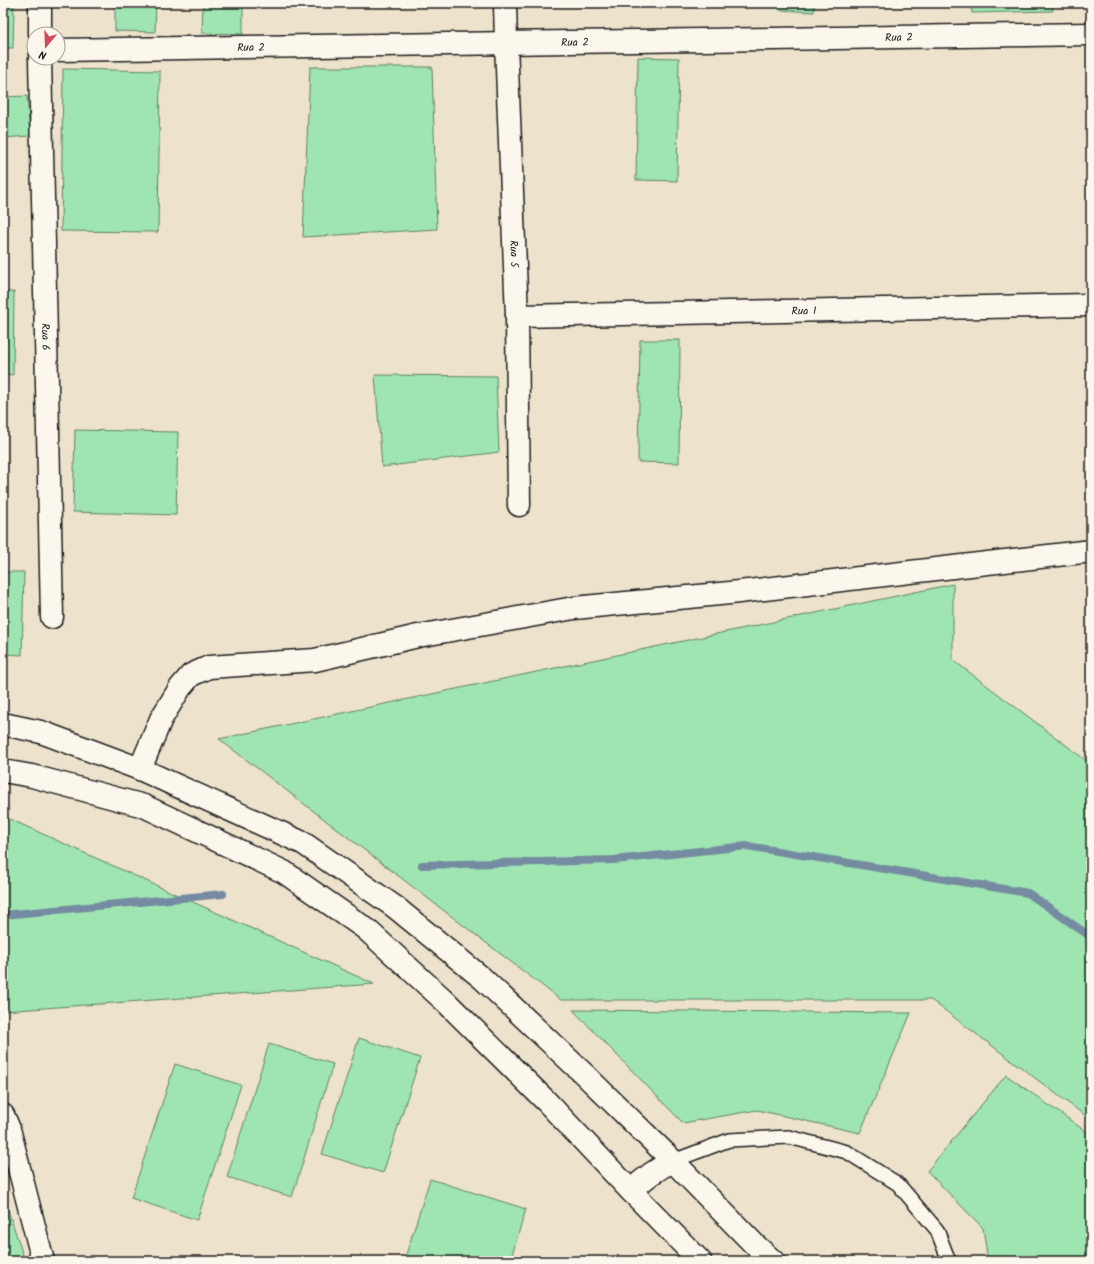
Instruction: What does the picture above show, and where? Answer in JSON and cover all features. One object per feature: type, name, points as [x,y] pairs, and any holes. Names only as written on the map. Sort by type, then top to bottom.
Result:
[{"type":"street","points":[[40,3],[40,26]]},
{"type":"street","name":"Rua 5","points":[[505,3],[517,316],[519,505]]},
{"type":"street","name":"Rua 2","points":[[66,50],[1091,34]]},
{"type":"street","name":"Rua 6","points":[[40,66],[52,617]]},
{"type":"street","name":"Rua 1","points":[[517,316],[1091,306]]},
{"type":"street","points":[[140,769],[161,719],[180,688],[191,675],[209,667],[315,660],[418,636],[574,608],[730,593],[1091,551]]},
{"type":"street","points":[[3,724],[41,732],[140,769],[303,843],[394,907],[482,978],[585,1075],[755,1245],[773,1261]]},
{"type":"street","points":[[3,771],[32,776],[144,806],[284,872],[366,929],[444,1000],[546,1101],[700,1261]]},
{"type":"street","points":[[284,872],[303,843]]},
{"type":"street","points":[[3,1115],[9,1129],[43,1261]]},
{"type":"street","points":[[631,1191],[643,1179],[672,1161]]},
{"type":"lane","points":[[672,1161],[729,1140],[736,1139],[789,1137],[847,1152],[898,1184],[936,1230],[949,1261]]},
{"type":"green space","points":[[3,3],[14,3],[13,48],[3,48]]},
{"type":"green space","points":[[115,3],[156,3],[155,32],[115,31]]},
{"type":"green space","points":[[203,3],[243,3],[243,34],[202,33]]},
{"type":"green space","points":[[779,3],[814,3],[814,12],[779,10]]},
{"type":"green space","points":[[971,3],[1052,3],[1053,11],[972,13]]},
{"type":"green space","points":[[638,57],[679,58],[677,181],[636,180]]},
{"type":"green space","points":[[310,67],[432,67],[437,229],[303,237]]},
{"type":"green space","points":[[63,69],[160,71],[158,232],[61,231]]},
{"type":"green space","points":[[27,96],[30,136],[3,138],[3,97]]},
{"type":"green space","points":[[3,292],[14,292],[13,375],[3,374]]},
{"type":"green space","points":[[640,340],[680,340],[679,463],[638,462]]},
{"type":"green space","points":[[375,375],[496,376],[499,452],[382,467]]},
{"type":"green space","points":[[75,430],[178,432],[176,515],[73,512]]},
{"type":"green space","points":[[3,572],[24,572],[22,655],[3,654]]},
{"type":"green space","points":[[953,584],[953,660],[1091,764],[1091,1120],[931,1000],[561,1000],[219,739]]},
{"type":"green space","points":[[3,816],[374,984],[3,1011]]},
{"type":"green space","points":[[573,1010],[911,1013],[860,1133],[757,1110],[683,1123]]},
{"type":"green space","points":[[359,1038],[420,1058],[383,1173],[322,1154]]},
{"type":"green space","points":[[269,1044],[333,1064],[292,1197],[227,1177]]},
{"type":"green space","points":[[175,1064],[241,1085],[197,1220],[131,1198]]},
{"type":"green space","points":[[1006,1075],[1091,1135],[1091,1261],[988,1261],[983,1228],[927,1171]]},
{"type":"green space","points":[[430,1179],[526,1209],[510,1261],[404,1261]]},
{"type":"green space","points":[[3,1195],[25,1261],[3,1261]]},
{"type":"waterway","points":[[422,865],[614,860],[747,846],[1028,893],[1091,937]]},
{"type":"waterway","points":[[3,915],[223,894]]}]
